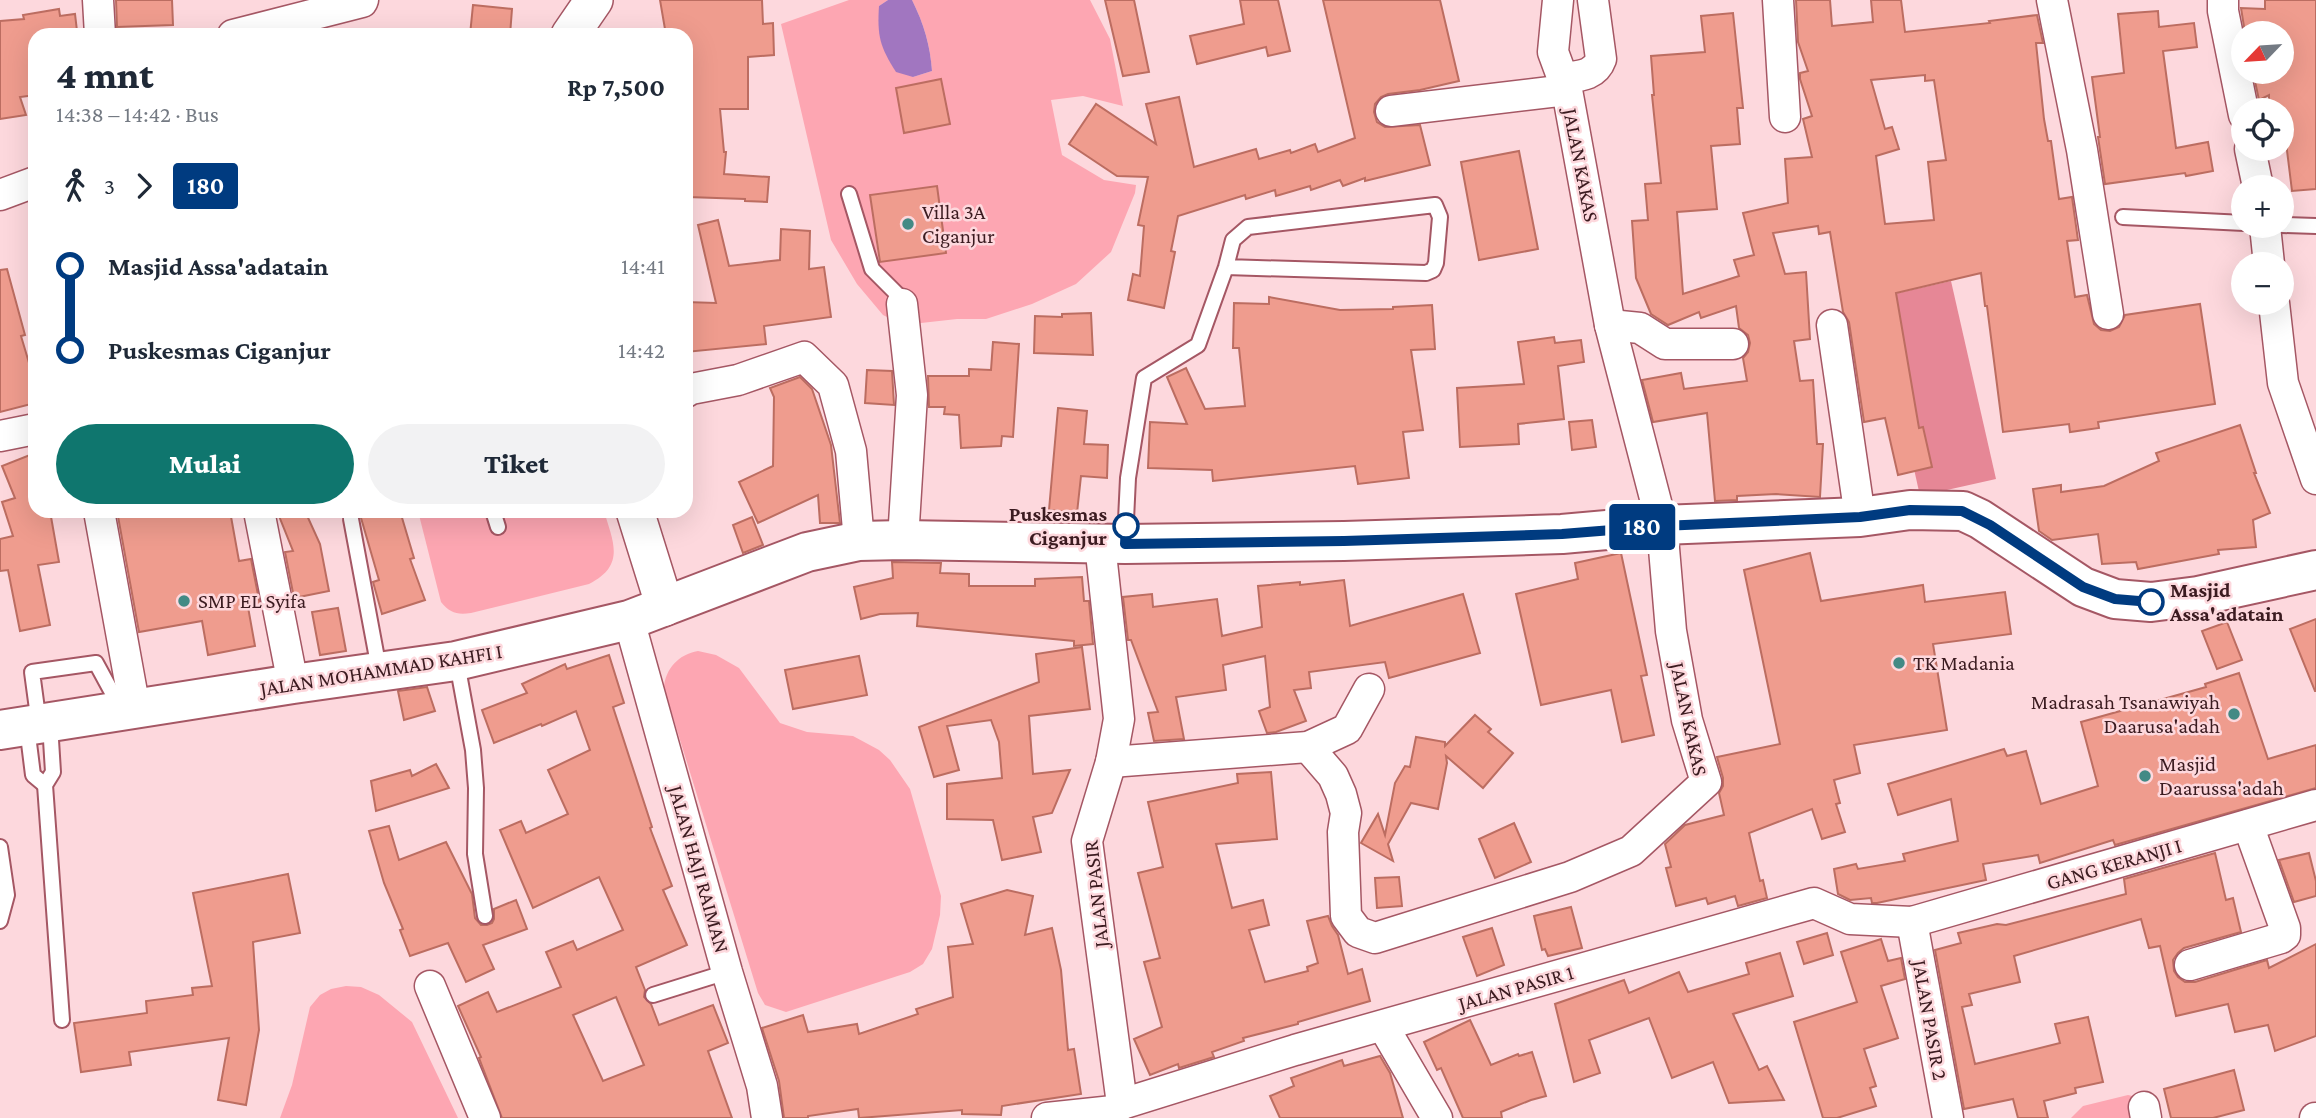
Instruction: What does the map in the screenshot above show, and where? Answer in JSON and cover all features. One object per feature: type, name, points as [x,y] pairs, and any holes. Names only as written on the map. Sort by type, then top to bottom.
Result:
[{"type":"main road","name":"JALAN MOHAMMAD KAHFI I","points":[[29,726],[379,671],[456,662],[629,621],[807,552],[859,541],[1113,544],[1344,541],[1562,534],[1662,526],[1860,517],[1910,510],[1962,511],[1990,525],[2083,587],[2115,599],[2151,602],[2198,596],[2316,570]]},
{"type":"street","points":[[98,0],[100,28]]},
{"type":"street","points":[[293,28],[328,24],[363,0]]},
{"type":"street","points":[[575,28],[594,0]]},
{"type":"street","name":"JALAN KAKAS","points":[[1308,747],[1333,776],[1346,813],[1343,832],[1346,916],[1358,932],[1376,938],[1570,877],[1631,851],[1706,782],[1688,720],[1671,631],[1662,526],[1610,325],[1572,81],[1553,52],[1558,0]]},
{"type":"street","name":"JALAN KAKAS","points":[[1572,81],[1598,68],[1601,59],[1592,0]]},
{"type":"street","points":[[1778,0],[1785,117]]},
{"type":"street","points":[[2052,0],[2082,150],[2108,314]]},
{"type":"street","points":[[2223,0],[2241,98]]},
{"type":"street","points":[[1391,111],[1572,81]]},
{"type":"street","points":[[0,195],[28,185]]},
{"type":"street","points":[[902,304],[912,396],[903,540]]},
{"type":"street","points":[[2275,315],[2283,383],[2316,479]]},
{"type":"street","points":[[1610,325],[1640,328],[1665,344],[1733,344]]},
{"type":"street","points":[[1832,325],[1860,517]]},
{"type":"street","points":[[693,388],[738,380],[804,358],[833,384],[851,451],[859,541]]},
{"type":"street","points":[[0,436],[28,430]]},
{"type":"street","points":[[100,518],[128,710]]},
{"type":"street","points":[[260,518],[293,684]]},
{"type":"street","points":[[637,518],[665,607]]},
{"type":"street","name":"JALAN PASIR","points":[[1113,544],[1119,719],[1111,762],[1087,841],[1115,1111]]},
{"type":"street","name":"JALAN HAJI RAIMAN","points":[[629,621],[727,972],[762,1086],[767,1118]]},
{"type":"street","points":[[1111,762],[1308,747],[1347,729],[1369,690]]},
{"type":"street","name":"GANG KERANJI I","points":[[1912,922],[2316,805]]},
{"type":"street","points":[[2190,965],[2285,935],[2285,928],[2248,825]]},
{"type":"street","name":"JALAN PASIR 1","points":[[1047,1118],[1115,1111],[1295,1050],[1814,903],[1850,919],[1912,922]]},
{"type":"street","name":"JALAN PASIR 2","points":[[1912,922],[1940,1116]]},
{"type":"street","points":[[430,986],[485,1118]]},
{"type":"street","points":[[1383,1026],[1437,1118]]},
{"type":"lane","points":[[849,194],[872,269],[897,294],[902,304]]},
{"type":"lane","points":[[1113,544],[1128,478],[1144,378],[1198,345],[1233,240],[1248,227],[1435,205],[1440,217],[1436,263],[1433,270],[1426,273],[1226,267]]},
{"type":"lane","points":[[2123,218],[2231,222]]},
{"type":"lane","points":[[2294,225],[2316,226]]},
{"type":"lane","points":[[496,518],[498,527]]},
{"type":"lane","points":[[351,519],[379,671]]},
{"type":"lane","points":[[456,662],[473,750],[476,788],[475,854],[485,916]]},
{"type":"lane","points":[[45,785],[33,775],[29,726],[32,672],[96,663],[128,710]]},
{"type":"lane","points":[[29,726],[53,772],[45,785],[62,1020]]},
{"type":"lane","points":[[0,847],[6,895],[0,921]]},
{"type":"lane","points":[[653,995],[727,972]]},
{"type":"shaded area","points":[[849,0],[888,0],[879,6],[913,77],[932,71],[926,34],[912,0],[1090,0],[1110,39],[1123,106],[1083,96],[1051,100],[1062,155],[1104,180],[1136,185],[1111,252],[1076,284],[1032,304],[986,319],[903,325],[883,315],[857,284],[831,240],[781,24]],"holes":[[[941,79],[950,124],[904,132],[896,88]],[[937,186],[946,253],[879,262],[870,195]]]},
{"type":"shaded area","points":[[888,0],[912,0],[926,35],[932,71],[913,77],[896,72],[886,55],[879,33],[879,6]]},
{"type":"shaded area","points":[[1951,281],[1996,479],[1920,496],[1876,298]]},
{"type":"shaded area","points":[[420,518],[606,518],[613,543],[612,561],[601,577],[589,584],[471,613],[451,611],[441,602]]},
{"type":"shaded area","points":[[698,651],[716,655],[739,668],[780,723],[807,732],[853,736],[879,750],[890,760],[910,789],[941,896],[940,915],[932,949],[923,964],[910,972],[786,1012],[765,1005],[758,993],[664,688],[667,675],[674,664],[685,655]]},
{"type":"shaded area","points":[[346,986],[361,987],[379,995],[412,1022],[458,1118],[280,1118],[292,1085],[310,1007],[320,995]]},
{"type":"shaded area","points":[[2128,1095],[2137,1097],[2157,1118],[2071,1118],[2083,1106]]},
{"type":"building","points":[[116,0],[172,0],[173,25],[117,27]]},
{"type":"building","points":[[660,0],[762,0],[763,24],[773,23],[774,55],[748,57],[748,109],[720,109],[726,152],[724,174],[769,177],[767,202],[693,197],[693,28],[665,28]]},
{"type":"building","points":[[1105,0],[1134,0],[1149,72],[1123,76]]},
{"type":"building","points":[[1240,0],[1278,0],[1290,51],[1268,56],[1266,47],[1197,64],[1190,36],[1244,24]]},
{"type":"building","points":[[1323,0],[1440,0],[1459,81],[1388,94],[1375,104],[1374,112],[1377,122],[1385,127],[1420,125],[1430,165],[1365,181],[1365,178],[1343,186],[1340,180],[1311,190],[1310,186],[1276,196],[1275,190],[1246,199],[1245,195],[1178,216],[1171,251],[1175,252],[1164,308],[1128,300],[1133,274],[1140,276],[1144,226],[1138,225],[1148,177],[1117,176],[1069,144],[1096,104],[1156,144],[1146,104],[1179,97],[1194,167],[1256,149],[1259,159],[1290,150],[1291,153],[1315,144],[1318,152],[1355,138]]},
{"type":"building","points":[[1796,0],[1830,0],[1832,26],[1873,22],[1871,0],[1901,0],[1905,32],[2037,15],[2043,43],[2036,43],[2048,141],[2051,141],[2059,199],[2072,197],[2078,240],[2067,241],[2075,297],[2087,295],[2094,324],[2101,330],[2110,331],[2119,327],[2125,315],[2200,304],[2215,404],[2098,422],[2099,428],[2070,432],[2069,424],[2003,432],[1981,273],[1896,293],[1919,428],[1923,427],[1932,467],[1898,475],[1885,418],[1864,422],[1849,322],[1843,312],[1830,232],[1819,234],[1818,226],[1773,233],[1785,274],[1806,272],[1810,339],[1794,341],[1800,381],[1813,380],[1817,444],[1823,444],[1820,497],[1776,494],[1737,496],[1737,500],[1715,501],[1707,413],[1653,422],[1642,380],[1681,373],[1684,389],[1747,381],[1743,358],[1750,343],[1748,335],[1739,328],[1736,306],[1701,318],[1699,312],[1668,325],[1651,314],[1636,278],[1632,221],[1648,220],[1645,184],[1661,183],[1651,56],[1705,52],[1701,16],[1733,13],[1743,108],[1737,108],[1740,144],[1711,146],[1717,209],[1677,212],[1683,294],[1739,276],[1734,260],[1754,255],[1743,213],[1788,203],[1785,159],[1812,157],[1803,119],[1812,116],[1800,79],[1800,73],[1808,71],[1798,42]],"holes":[[[1925,75],[1925,81],[1934,80],[1946,160],[1928,162],[1934,220],[1885,224],[1876,156],[1899,149],[1892,127],[1885,129],[1871,80]]]},
{"type":"building","points":[[2265,0],[2316,0],[2316,189],[2294,191],[2294,175],[2290,175],[2288,161],[2294,161],[2294,98],[2269,98],[2269,95],[2259,98],[2256,84],[2294,84],[2294,21],[2243,21],[2241,8],[2265,9]]},
{"type":"building","points":[[473,5],[512,9],[511,28],[471,28]]},
{"type":"building","points":[[59,9],[60,16],[75,14],[77,28],[28,28],[28,96],[20,97],[26,115],[0,119],[0,21],[24,19],[23,15]]},
{"type":"building","points":[[2158,11],[2159,27],[2194,23],[2197,47],[2163,51],[2176,148],[2208,142],[2213,171],[2105,184],[2092,77],[2124,73],[2118,14]]},
{"type":"building","points":[[941,79],[950,124],[904,133],[896,88]]},
{"type":"building","points":[[1519,151],[1538,249],[1479,260],[1461,162]]},
{"type":"building","name":"Villa 3A Ciganjur","points":[[937,186],[946,253],[880,262],[870,195]]},
{"type":"building","points":[[718,220],[729,266],[780,260],[781,229],[810,231],[809,269],[824,267],[831,317],[764,326],[766,344],[693,351],[693,302],[716,303],[698,225]]},
{"type":"building","points":[[7,269],[25,335],[21,336],[28,360],[28,405],[0,412],[0,270]]},
{"type":"building","points":[[1269,297],[1340,310],[1432,305],[1435,349],[1411,350],[1423,430],[1403,432],[1409,478],[1358,484],[1355,466],[1213,481],[1212,470],[1148,468],[1150,422],[1187,424],[1167,377],[1186,368],[1205,409],[1245,406],[1239,348],[1233,348],[1234,303],[1269,304]]},
{"type":"building","points":[[1091,313],[1093,355],[1034,353],[1035,316],[1062,317],[1062,314]]},
{"type":"building","points":[[1554,337],[1555,343],[1581,340],[1584,362],[1558,366],[1564,419],[1518,424],[1519,444],[1460,447],[1457,388],[1524,384],[1518,342]]},
{"type":"building","points":[[993,342],[1019,344],[1013,437],[1002,436],[1001,446],[961,448],[959,415],[944,414],[945,407],[929,407],[928,376],[969,376],[969,369],[991,370]]},
{"type":"building","points":[[867,370],[892,371],[894,405],[865,403]]},
{"type":"building","points":[[800,377],[812,389],[831,445],[840,523],[820,523],[818,495],[758,523],[739,482],[773,466],[774,397],[770,388]]},
{"type":"building","points":[[1058,408],[1087,411],[1084,444],[1108,445],[1107,478],[1081,476],[1077,513],[1049,510]]},
{"type":"building","points":[[1592,420],[1596,447],[1572,450],[1569,422]]},
{"type":"building","points":[[2240,425],[2254,473],[2270,513],[2253,520],[2256,547],[2218,550],[2219,554],[2138,569],[2136,562],[2102,564],[2098,534],[2052,540],[2039,531],[2033,489],[2061,485],[2061,492],[2104,486],[2159,461],[2156,453]]},
{"type":"building","points":[[28,456],[28,518],[51,518],[59,562],[38,565],[50,625],[20,631],[8,570],[0,571],[0,539],[13,536],[2,502],[15,498],[2,466]]},
{"type":"building","points":[[752,517],[763,545],[743,553],[733,525]]},
{"type":"building","name":"SMP EL Syifa","points":[[118,518],[231,518],[239,561],[251,559],[260,605],[248,607],[255,646],[208,655],[202,621],[139,632]]},
{"type":"building","points":[[280,518],[308,518],[320,544],[329,591],[294,598],[285,552],[293,551]]},
{"type":"building","points":[[361,518],[402,518],[414,558],[410,559],[425,600],[382,614],[373,582],[379,580]]},
{"type":"building","points":[[1621,553],[1647,675],[1641,676],[1654,735],[1622,742],[1611,690],[1541,705],[1516,594],[1578,579],[1575,563]]},
{"type":"building","points":[[1810,553],[1821,601],[1923,585],[1925,602],[2005,592],[2011,634],[1933,644],[1947,730],[1854,745],[1860,773],[1834,780],[1840,803],[1836,804],[1845,832],[1822,839],[1812,809],[1749,833],[1760,881],[1763,880],[1767,898],[1738,906],[1735,896],[1708,904],[1706,898],[1676,906],[1666,868],[1671,867],[1665,844],[1685,825],[1724,815],[1719,793],[1723,778],[1717,757],[1780,744],[1744,570]]},
{"type":"building","points":[[892,562],[941,563],[940,573],[969,574],[969,586],[1035,586],[1035,579],[1082,577],[1084,601],[1089,601],[1093,644],[1074,646],[1074,641],[917,626],[918,613],[880,614],[861,619],[854,587],[893,578]]},
{"type":"building","points":[[1344,580],[1350,626],[1463,594],[1480,653],[1389,678],[1385,662],[1309,672],[1311,688],[1294,690],[1306,721],[1267,733],[1259,711],[1270,707],[1265,656],[1223,665],[1226,690],[1176,697],[1184,739],[1154,741],[1148,713],[1158,712],[1131,640],[1128,640],[1123,597],[1152,594],[1153,607],[1217,599],[1222,636],[1262,627],[1258,586]]},
{"type":"building","points":[[338,608],[346,651],[320,655],[312,612]]},
{"type":"building","points":[[2316,619],[2316,691],[2315,691],[2290,629]]},
{"type":"building","points":[[2227,622],[2242,660],[2217,669],[2202,631]]},
{"type":"building","points":[[1082,647],[1090,709],[1029,716],[1033,774],[1070,770],[1052,813],[1033,817],[1041,852],[1002,860],[993,820],[947,819],[947,784],[1002,778],[999,742],[991,720],[947,726],[959,770],[934,777],[919,727],[1039,682],[1036,654]]},
{"type":"building","points":[[609,655],[624,703],[613,707],[652,827],[650,828],[672,886],[663,890],[687,945],[636,967],[645,990],[644,997],[651,1004],[659,1025],[713,1005],[728,1043],[708,1051],[732,1118],[502,1118],[479,1058],[481,1057],[458,1006],[488,992],[497,1012],[561,987],[546,952],[573,941],[577,950],[623,930],[599,877],[533,908],[500,830],[521,821],[526,833],[568,814],[548,770],[590,750],[576,711],[494,743],[482,710],[527,693],[522,684],[565,664],[567,669]],"holes":[[[616,997],[644,1065],[603,1081],[573,1015]]]},
{"type":"building","points":[[859,656],[867,695],[793,709],[785,670]]},
{"type":"building","points":[[2239,673],[2268,759],[2316,745],[2316,788],[2115,845],[2113,840],[2040,863],[2038,855],[1983,864],[1986,880],[1877,903],[1872,903],[1871,898],[1850,900],[1838,894],[1834,869],[1856,864],[1858,869],[1905,861],[1903,854],[1958,841],[1951,799],[1898,815],[1888,784],[2004,749],[2007,756],[2026,751],[2041,804],[2098,786],[2081,722],[2206,687],[2205,684]]},
{"type":"building","points":[[427,687],[435,711],[404,720],[398,691]]},
{"type":"building","points":[[1475,715],[1491,729],[1488,732],[1513,753],[1483,788],[1446,756],[1438,809],[1411,803],[1388,844],[1393,861],[1361,843],[1378,814],[1385,835],[1395,783],[1405,766],[1410,767],[1416,737],[1445,742],[1445,746]]},
{"type":"building","points":[[436,764],[449,788],[376,811],[371,781],[410,770],[412,776]]},
{"type":"building","points":[[1271,772],[1277,839],[1216,844],[1232,908],[1263,900],[1269,925],[1249,930],[1265,982],[1308,971],[1307,967],[1318,963],[1307,921],[1328,916],[1338,935],[1348,974],[1362,969],[1370,1001],[1243,1038],[1244,1041],[1212,1052],[1214,1057],[1179,1068],[1178,1064],[1150,1075],[1134,1039],[1162,1027],[1144,962],[1160,958],[1138,873],[1163,867],[1148,802],[1238,783],[1237,774]]},
{"type":"building","points":[[1514,823],[1531,862],[1495,878],[1479,839]]},
{"type":"building","points":[[389,826],[399,860],[446,842],[472,894],[475,918],[481,925],[492,923],[494,909],[516,900],[527,929],[483,945],[494,969],[466,982],[448,943],[410,956],[369,831]]},
{"type":"building","points":[[2215,853],[2226,900],[2233,898],[2241,932],[2184,948],[2173,960],[2174,971],[2185,982],[2195,982],[2267,960],[2269,968],[2316,944],[2316,1036],[2275,1051],[2268,1025],[2235,1032],[2228,1004],[2176,1016],[2160,946],[2149,948],[2141,919],[2014,956],[2020,982],[1969,994],[1972,1005],[1962,1007],[1975,1064],[2060,1043],[2055,1024],[2088,1017],[2103,1082],[2075,1088],[2076,1093],[2044,1101],[2048,1118],[2018,1118],[2013,1099],[1964,1109],[1935,950],[1961,943],[1958,933],[1997,924],[2006,925],[2126,894],[2124,879]]},
{"type":"building","points":[[2309,853],[2316,881],[2316,896],[2294,902],[2279,860]]},
{"type":"building","points":[[288,874],[300,933],[253,942],[259,1030],[246,1105],[218,1100],[229,1038],[129,1052],[131,1065],[81,1072],[74,1023],[147,1013],[146,1001],[193,995],[192,988],[212,986],[193,893]]},
{"type":"building","points":[[1399,877],[1402,906],[1377,908],[1375,878]]},
{"type":"building","points":[[1007,890],[1033,896],[1025,935],[1052,928],[1061,970],[1068,1050],[1074,1049],[1081,1094],[1002,1106],[1001,1115],[962,1114],[962,1110],[859,1118],[858,1109],[808,1118],[784,1118],[779,1081],[762,1028],[803,1015],[808,1032],[857,1024],[859,1034],[918,1014],[916,1009],[953,997],[948,947],[973,944],[961,904]]},
{"type":"building","points":[[1571,907],[1582,948],[1548,956],[1545,949],[1542,950],[1534,916]]},
{"type":"building","points":[[1492,928],[1504,965],[1477,976],[1463,937]]},
{"type":"building","points":[[1827,933],[1833,955],[1804,964],[1797,942]]},
{"type":"building","points":[[1881,939],[1888,961],[1901,958],[1905,979],[1881,986],[1898,1038],[1864,1049],[1876,1086],[1870,1088],[1876,1106],[1837,1118],[1823,1118],[1794,1022],[1857,1002],[1841,952]]},
{"type":"building","points":[[1780,953],[1793,996],[1733,1014],[1759,1070],[1767,1066],[1784,1100],[1729,1103],[1713,1062],[1672,1078],[1649,1018],[1589,1040],[1600,1073],[1574,1082],[1555,1004],[1624,980],[1629,993],[1679,972],[1688,992],[1749,974],[1746,963]]},
{"type":"building","points":[[1470,1020],[1491,1065],[1518,1054],[1519,1056],[1532,1052],[1546,1096],[1501,1112],[1502,1118],[1463,1118],[1441,1068],[1437,1070],[1424,1042]]},
{"type":"building","points":[[1380,1056],[1390,1073],[1403,1118],[1280,1118],[1270,1096],[1294,1086],[1291,1078],[1342,1060],[1344,1066]]},
{"type":"building","points":[[2234,1070],[2244,1110],[2213,1118],[2171,1118],[2164,1089]]},
{"type":"bus line","name":"180","points":[[1126,526],[1125,544],[1344,541],[1562,534],[1662,526],[1860,517],[1910,510],[1962,511],[1990,525],[2083,587],[2115,599],[2151,602]]},
{"type":"place","name":"Villa 3A Ciganjur","points":[[908,224]]},
{"type":"place","name":"Puskesmas Ciganjur","points":[[1126,526]]},
{"type":"place","name":"SMP EL Syifa","points":[[184,601]]},
{"type":"place","name":"Masjid Assa'adatain","points":[[2151,602]]},
{"type":"place","name":"TK Madania","points":[[1899,663]]},
{"type":"place","name":"Madrasah Tsanawiyah Daarusa'adah","points":[[2234,714]]},
{"type":"place","name":"Masjid Daarussa'adah","points":[[2145,776]]}]
